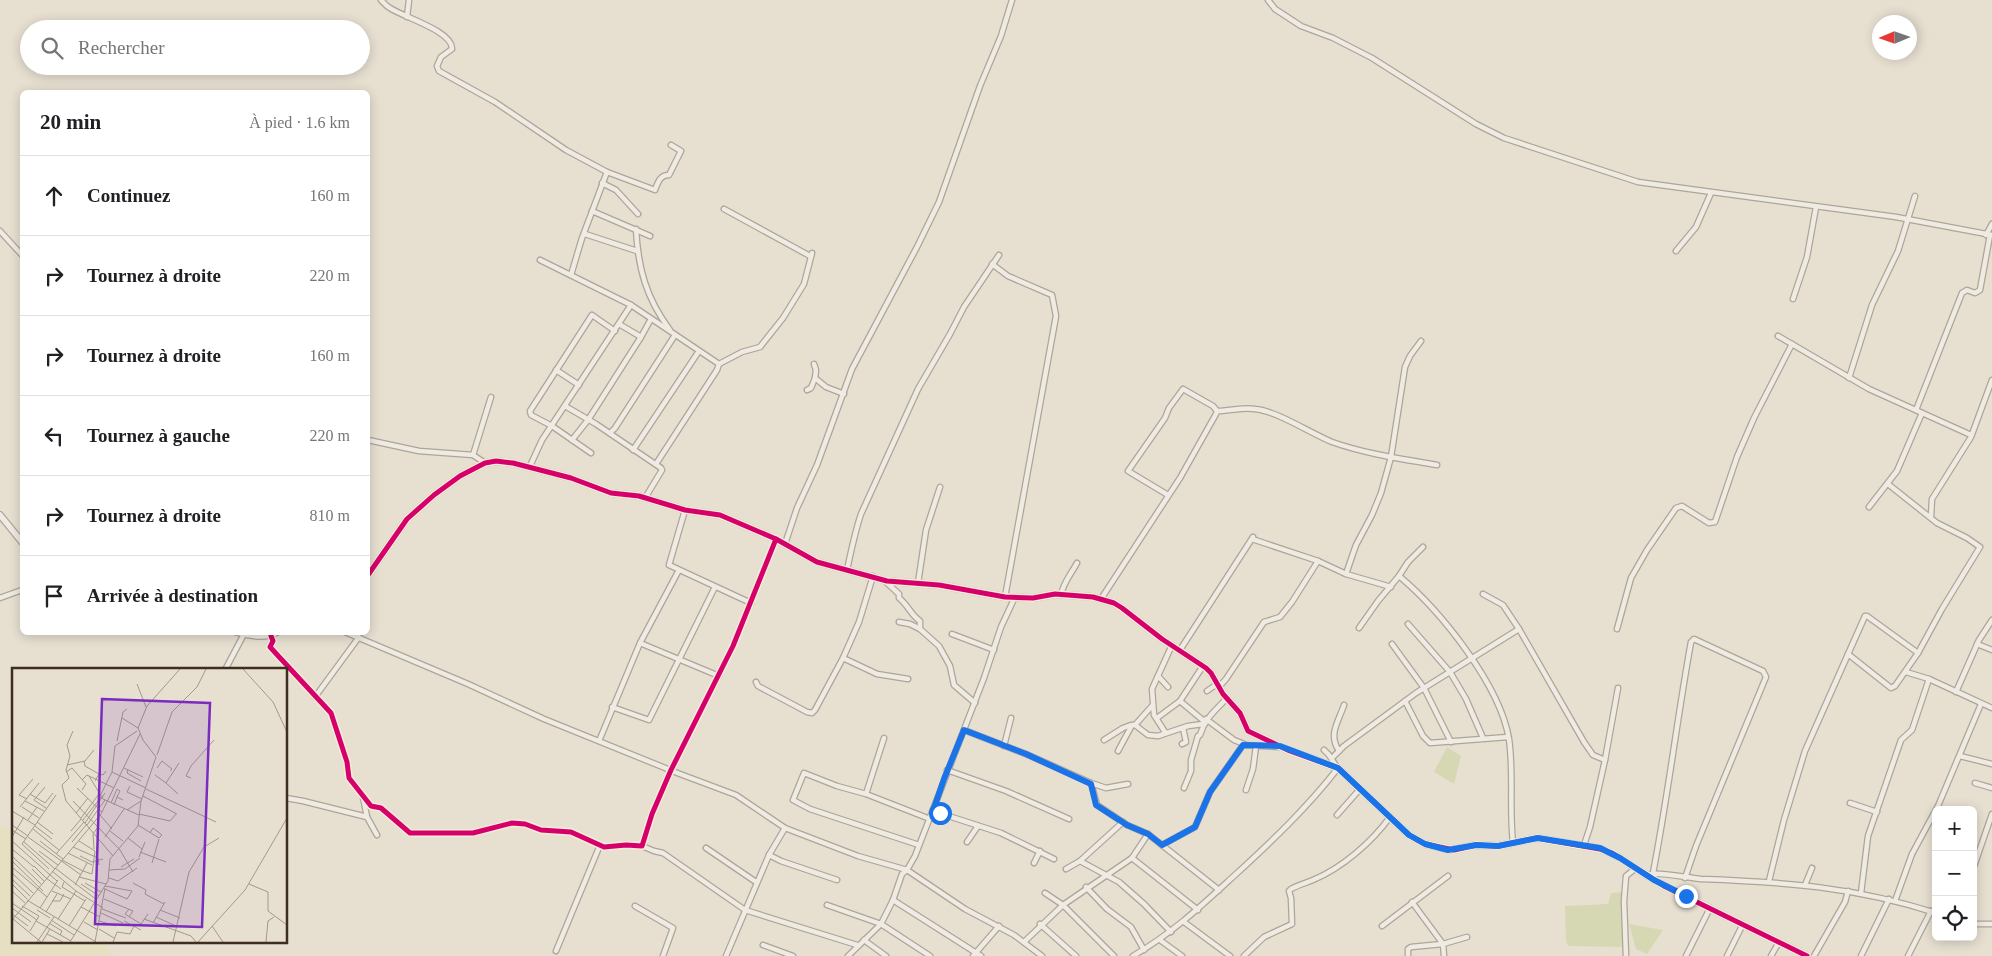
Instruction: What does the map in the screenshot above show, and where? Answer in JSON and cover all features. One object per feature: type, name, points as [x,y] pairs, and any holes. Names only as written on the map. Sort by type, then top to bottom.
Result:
[{"type":"street","points":[[381,0],[388,8],[430,26],[448,40],[452,45],[452,49],[441,57],[437,66],[439,71],[494,102],[566,150],[607,172],[655,190],[659,179],[669,175],[681,151],[671,145]]},
{"type":"street","points":[[407,17],[409,0]]},
{"type":"street","points":[[785,544],[797,508],[817,465],[852,369],[939,202],[980,86],[1001,36],[1012,0]]},
{"type":"street","points":[[1268,0],[1275,9],[1301,26],[1333,38],[1372,58],[1476,124],[1504,138],[1638,182],[1908,220],[1989,235]]},
{"type":"street","points":[[570,275],[607,172]]},
{"type":"street","points":[[602,184],[616,190],[638,214]]},
{"type":"street","points":[[1676,251],[1696,227],[1711,193]]},
{"type":"street","points":[[1849,378],[1872,305],[1896,256],[1915,196]]},
{"type":"street","points":[[1794,299],[1807,257],[1816,207]]},
{"type":"street","points":[[656,464],[717,370],[719,364],[742,352],[760,346],[783,318],[804,284],[811,255],[724,209]]},
{"type":"street","points":[[592,211],[650,236]]},
{"type":"street","points":[[1916,410],[1962,292],[1966,290],[1975,293],[1980,290],[1992,224]]},
{"type":"street","points":[[636,229],[640,270],[646,288],[658,314],[673,333]]},
{"type":"street","points":[[0,231],[20,254]]},
{"type":"street","points":[[585,234],[637,251]]},
{"type":"street","points":[[847,570],[855,540],[854,533],[861,514],[918,389],[943,347],[964,306],[999,255]]},
{"type":"street","points":[[540,260],[631,305],[719,364]]},
{"type":"street","points":[[992,264],[1008,276],[1052,295],[1056,316],[1005,598]]},
{"type":"street","points":[[530,466],[542,440],[631,305]]},
{"type":"street","points":[[591,453],[552,426],[531,415],[530,412],[592,315],[615,331]]},
{"type":"street","points":[[572,440],[588,420],[641,337],[650,319]]},
{"type":"street","points":[[619,324],[641,337]]},
{"type":"street","points":[[610,433],[615,428],[673,333]]},
{"type":"street","points":[[1778,336],[1849,378],[1971,435]]},
{"type":"street","points":[[1346,574],[1356,545],[1381,493],[1391,457],[1405,367],[1410,356],[1422,341]]},
{"type":"street","points":[[1617,629],[1631,578],[1647,550],[1676,508],[1682,506],[1709,523],[1715,522],[1737,457],[1754,418],[1792,344]]},
{"type":"street","points":[[633,450],[699,351]]},
{"type":"street","points":[[807,390],[811,388],[815,378],[816,370],[814,364]]},
{"type":"street","points":[[556,370],[579,385]]},
{"type":"street","points":[[815,378],[826,387],[844,394]]},
{"type":"street","points":[[1931,516],[1932,499],[1971,435],[1992,380]]},
{"type":"street","points":[[1168,495],[1128,471],[1183,389],[1213,406],[1217,411]]},
{"type":"street","points":[[473,455],[491,397]]},
{"type":"street","points":[[565,406],[610,433],[662,470],[644,498]]},
{"type":"street","points":[[1217,411],[1254,409],[1272,413],[1312,434],[1336,443],[1391,457],[1437,465]]},
{"type":"street","points":[[1101,600],[1201,442],[1217,411]]},
{"type":"street","points":[[1869,507],[1897,471],[1922,413]]},
{"type":"street","points":[[370,440],[419,451],[473,455],[485,463]]},
{"type":"street","points":[[370,572],[412,513],[460,476],[485,463],[496,461],[530,466],[580,480],[600,490],[644,498],[685,510],[720,514],[776,539],[817,562],[887,581],[918,583],[1005,598],[1033,598],[1062,594],[1084,596],[1114,603],[1211,673],[1218,686],[1242,716],[1247,739],[1256,746],[1280,746]]},
{"type":"street","points":[[1848,654],[1891,688],[1895,686],[1918,653],[1980,547],[1937,522],[1888,484]]},
{"type":"street","points":[[918,583],[920,559],[926,530],[940,487]]},
{"type":"street","points":[[685,510],[669,565],[751,602]]},
{"type":"street","points":[[0,516],[20,540]]},
{"type":"street","points":[[1180,650],[1253,538],[1318,561],[1346,574],[1391,587]]},
{"type":"street","points":[[642,846],[652,814],[671,770],[719,676],[776,539]]},
{"type":"street","points":[[1359,628],[1378,601],[1400,576],[1408,562],[1423,547]]},
{"type":"street","points":[[1207,691],[1218,686],[1226,679],[1264,622],[1280,616],[1292,602],[1318,561]]},
{"type":"street","points":[[1062,594],[1063,585],[1070,578],[1077,563]]},
{"type":"street","points":[[599,741],[640,644],[679,570]]},
{"type":"street","points":[[756,682],[758,686],[812,713],[843,658],[859,622],[873,576]]},
{"type":"street","points":[[1400,576],[1422,595],[1454,634],[1471,658],[1497,702],[1508,737],[1511,766],[1513,843]]},
{"type":"street","points":[[887,581],[887,584],[905,602],[913,616],[920,621],[920,629]]},
{"type":"street","points":[[612,707],[649,720],[715,587]]},
{"type":"street","points":[[0,598],[20,591]]},
{"type":"street","points":[[1483,594],[1503,605],[1519,629],[1584,742],[1594,755],[1605,760]]},
{"type":"street","points":[[848,956],[857,945],[881,924],[893,900],[902,874],[907,870],[919,845],[975,703],[1001,627],[1015,598]]},
{"type":"street","points":[[1769,881],[1784,820],[1805,751],[1866,615],[1918,653]]},
{"type":"street","points":[[1956,692],[1977,644],[1992,620]]},
{"type":"street","points":[[899,622],[910,624],[920,629],[939,646],[950,666],[954,685],[975,703]]},
{"type":"street","points":[[1408,624],[1450,672],[1466,699],[1483,738]]},
{"type":"street","points":[[1333,757],[1405,701],[1519,629]]},
{"type":"street","points":[[952,634],[994,650]]},
{"type":"street","points":[[226,668],[243,635]]},
{"type":"street","points":[[251,635],[266,635]]},
{"type":"street","points":[[274,635],[270,647],[306,684],[315,697],[323,702],[331,713],[347,762],[349,778],[372,806],[381,808],[410,833],[474,833],[519,824],[541,830],[570,832],[604,847],[642,846],[654,851],[663,852],[745,910],[857,945]]},
{"type":"street","points":[[353,635],[599,741],[736,795],[785,828],[858,856],[907,870],[965,909],[999,926],[1042,956]]},
{"type":"street","points":[[315,697],[359,637]]},
{"type":"street","points":[[1651,875],[1672,764],[1690,642],[1694,639],[1764,671],[1766,677],[1696,846],[1685,878]]},
{"type":"street","points":[[640,644],[719,676]]},
{"type":"street","points":[[1392,644],[1424,688],[1451,742]]},
{"type":"street","points":[[1977,644],[1992,650]]},
{"type":"street","points":[[1165,732],[1154,715],[1152,689],[1172,645]]},
{"type":"street","points":[[843,658],[878,674],[908,679]]},
{"type":"street","points":[[1157,718],[1180,701],[1203,666]]},
{"type":"street","points":[[1906,672],[1929,679],[1992,708]]},
{"type":"street","points":[[1158,676],[1168,686]]},
{"type":"street","points":[[1861,893],[1868,836],[1901,740],[1912,730],[1929,679]]},
{"type":"street","points":[[1584,845],[1590,827],[1605,760],[1618,688]]},
{"type":"street","points":[[1184,788],[1191,771],[1192,752],[1205,722],[1227,698]]},
{"type":"street","points":[[1180,701],[1205,722],[1234,740],[1247,739],[1280,746],[1338,768]]},
{"type":"street","points":[[1405,701],[1427,741],[1430,743],[1508,737]]},
{"type":"street","points":[[1895,901],[1912,854],[1938,806],[1981,704]]},
{"type":"street","points":[[1339,751],[1333,743],[1333,734],[1344,705]]},
{"type":"street","points":[[1118,751],[1133,725],[1152,706]]},
{"type":"street","points":[[1004,746],[1011,718]]},
{"type":"street","points":[[1133,725],[1148,735],[1158,736],[1165,732],[1205,722]]},
{"type":"street","points":[[1104,740],[1123,728],[1133,725]]},
{"type":"street","points":[[1182,744],[1186,742],[1183,728]]},
{"type":"street","points":[[964,730],[1078,776],[1091,784],[1106,788],[1128,784]]},
{"type":"street","points":[[866,794],[884,738]]},
{"type":"street","points":[[1162,845],[1195,827],[1214,784],[1247,739]]},
{"type":"street","points":[[1246,790],[1253,769],[1256,746]]},
{"type":"street","points":[[1324,750],[1333,757],[1334,764],[1360,790],[1416,840],[1442,849],[1454,850],[1476,845],[1492,846],[1538,838],[1584,845],[1612,853],[1710,908],[1807,956]]},
{"type":"street","points":[[1960,756],[1992,764]]},
{"type":"street","points":[[1135,956],[1171,932],[1198,910],[1291,821],[1338,768]]},
{"type":"street","points":[[947,770],[1006,791],[1069,819]]},
{"type":"street","points":[[919,845],[810,809],[794,800],[804,773],[837,786],[866,794],[930,820]]},
{"type":"street","points":[[1975,783],[1992,788]]},
{"type":"street","points":[[1091,784],[1096,805],[1123,822],[1148,834],[1219,890]]},
{"type":"street","points":[[1337,816],[1360,790]]},
{"type":"street","points":[[363,795],[367,817],[377,835]]},
{"type":"street","points":[[288,798],[367,817]]},
{"type":"street","points":[[1850,803],[1877,812]]},
{"type":"street","points":[[933,811],[1001,833],[1054,859]]},
{"type":"street","points":[[1977,857],[1992,814]]},
{"type":"street","points":[[1244,956],[1264,937],[1292,924],[1289,891],[1291,889],[1313,880],[1354,854],[1390,817]]},
{"type":"street","points":[[1066,869],[1080,861],[1123,822]]},
{"type":"street","points":[[967,842],[978,826]]},
{"type":"street","points":[[726,956],[756,882],[769,854],[785,828]]},
{"type":"street","points":[[1024,942],[1040,924],[1062,905],[1086,887],[1132,858],[1148,834]]},
{"type":"street","points":[[556,950],[600,845]]},
{"type":"street","points":[[706,848],[756,882]]},
{"type":"street","points":[[1034,863],[1040,851]]},
{"type":"street","points":[[769,854],[781,861],[838,880]]},
{"type":"street","points":[[1132,858],[1198,910]]},
{"type":"street","points":[[1080,861],[1119,882],[1171,932]]},
{"type":"street","points":[[1626,956],[1624,901],[1626,876],[1636,868]]},
{"type":"street","points":[[1805,885],[1812,868]]},
{"type":"street","points":[[1651,875],[1769,881],[1805,885],[1861,893],[1932,911]]},
{"type":"street","points":[[1382,926],[1448,876]]},
{"type":"street","points":[[1086,887],[1107,909],[1131,927],[1144,950]]},
{"type":"street","points":[[1814,956],[1845,902],[1848,891]]},
{"type":"street","points":[[1045,893],[1062,905],[1114,956]]},
{"type":"street","points":[[1862,956],[1889,899]]},
{"type":"street","points":[[893,900],[974,954],[982,956]]},
{"type":"street","points":[[1412,902],[1443,944],[1444,956]]},
{"type":"street","points":[[827,905],[881,924],[930,956]]},
{"type":"street","points":[[635,906],[673,928],[663,956]]},
{"type":"street","points":[[1686,956],[1710,908]]},
{"type":"street","points":[[1908,956],[1932,915]]},
{"type":"street","points":[[1184,922],[1221,947],[1230,956]]},
{"type":"street","points":[[1040,924],[1076,956]]},
{"type":"street","points":[[1727,956],[1743,924]]},
{"type":"street","points":[[1977,924],[1992,924]]},
{"type":"street","points":[[974,954],[999,926]]},
{"type":"street","points":[[1408,956],[1408,949],[1411,947],[1443,944],[1467,937]]},
{"type":"street","points":[[864,940],[886,956]]},
{"type":"street","points":[[1160,940],[1182,956]]},
{"type":"street","points":[[1771,956],[1779,942]]},
{"type":"street","points":[[763,944],[793,956]]},
{"type":"shaded area","points":[[0,826],[12,829],[12,944],[106,944],[113,956],[0,956]]},
{"type":"green space","points":[[1447,747],[1461,756],[1454,784],[1434,772]]},
{"type":"green space","points":[[1623,892],[1624,947],[1569,946],[1566,942],[1565,906],[1608,904],[1611,893]]},
{"type":"green space","points":[[1629,924],[1663,930],[1647,954],[1636,949]]},
{"type":"cycle path","points":[[370,572],[407,519],[434,495],[460,476],[485,463],[496,461],[513,463],[571,478],[611,493],[639,496],[685,510],[720,515],[776,539],[817,562],[887,581],[939,585],[1005,597],[1033,598],[1055,594],[1093,597],[1114,603],[1122,608],[1162,639],[1206,668],[1223,694],[1240,713],[1248,731],[1290,751],[1338,768],[1409,835],[1425,844],[1454,850],[1476,845],[1498,846],[1537,838],[1600,849],[1612,853],[1664,886],[1807,956]]},
{"type":"cycle path","points":[[271,636],[273,641],[270,647],[331,713],[347,762],[349,778],[371,806],[381,808],[410,833],[473,833],[512,823],[525,824],[541,830],[571,832],[604,847],[642,846],[652,814],[671,770],[733,646],[776,539]]},
{"type":"route","points":[[940,813],[933,811],[964,730],[1078,776],[1091,784],[1096,805],[1127,825],[1148,834],[1162,845],[1195,827],[1214,784],[1243,745],[1280,746],[1338,768],[1409,835],[1434,847],[1454,850],[1476,845],[1498,846],[1538,838],[1600,848],[1612,853],[1664,886],[1686,896]]}]
